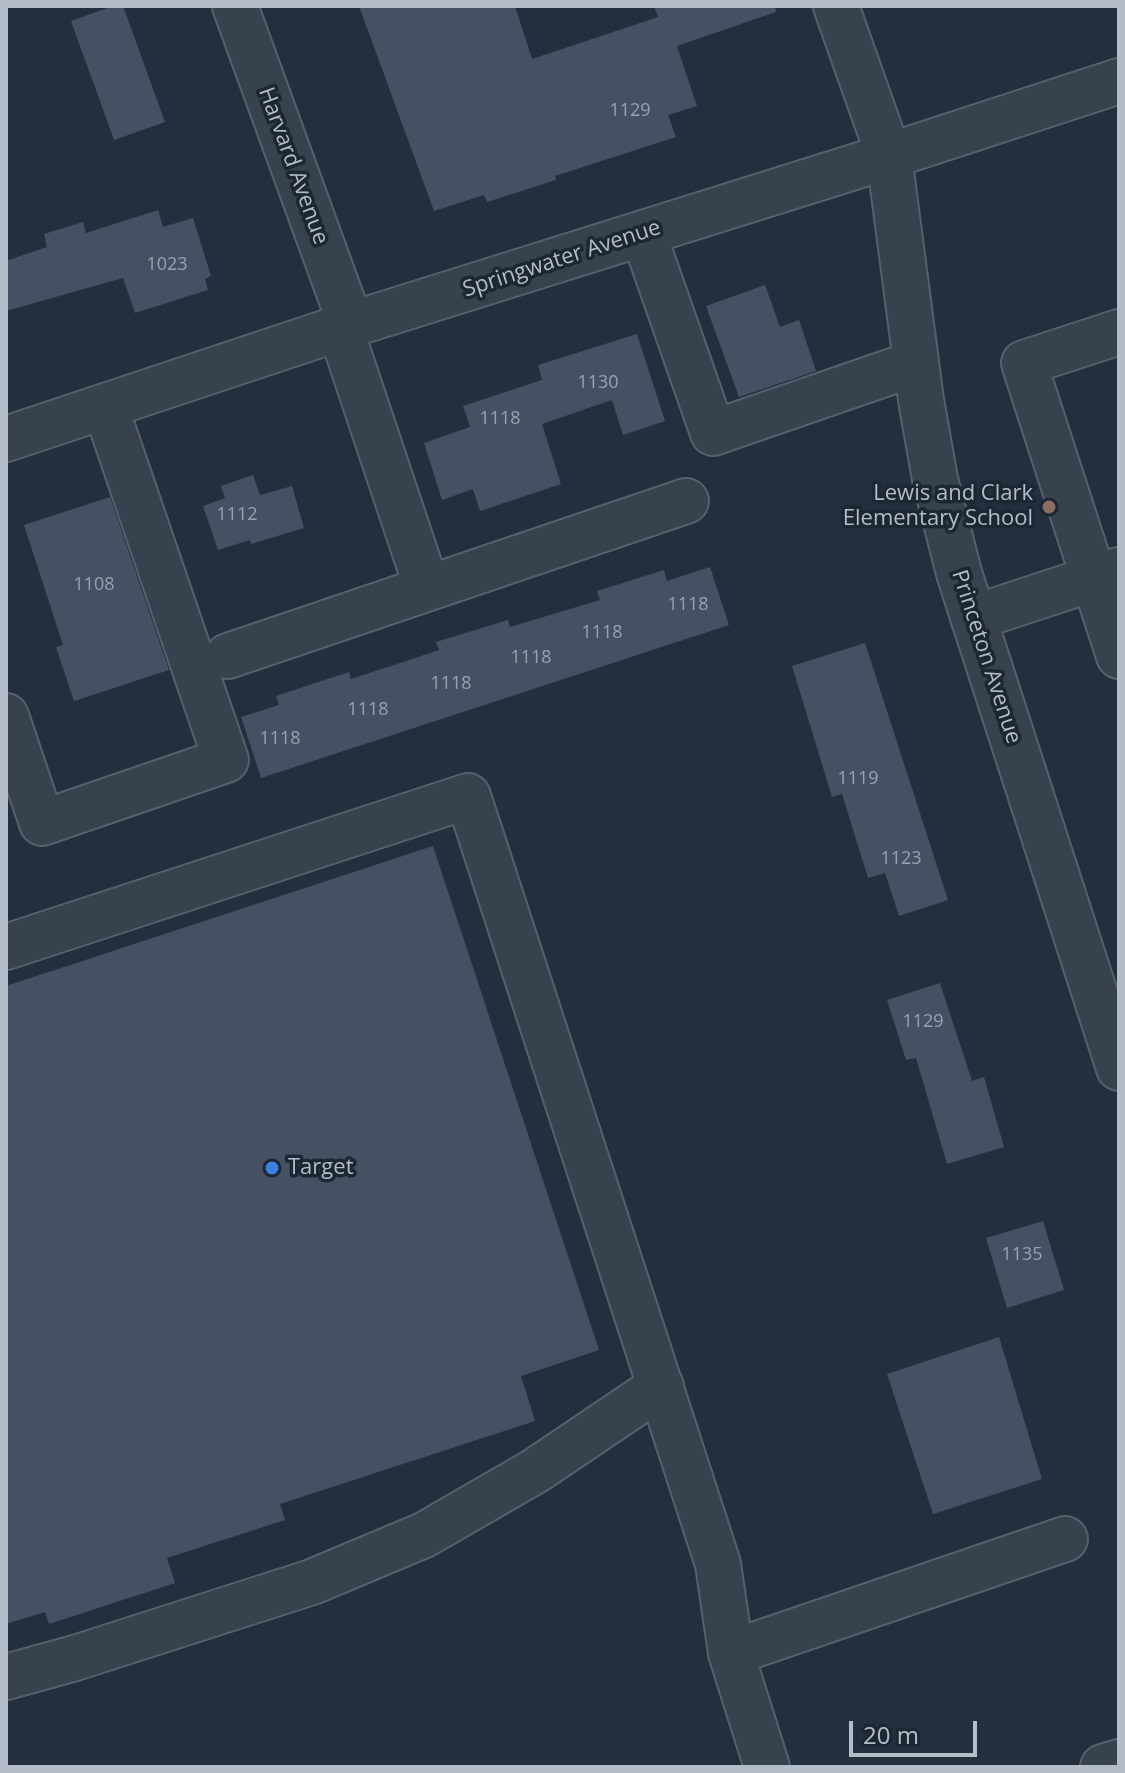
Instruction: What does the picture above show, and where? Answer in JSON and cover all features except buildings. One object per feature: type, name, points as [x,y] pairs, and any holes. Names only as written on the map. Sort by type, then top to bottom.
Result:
[{"type":"street","name":"Harvard Avenue","points":[[235,6],[345,327],[427,588]]},
{"type":"street","name":"Princeton Avenue","points":[[836,6],[889,156],[916,363],[935,479],[959,573],[1119,1068]]},
{"type":"street","name":"Springwater Avenue","points":[[6,439],[345,327],[1119,81]]},
{"type":"street","points":[[643,233],[713,433],[916,363]]},
{"type":"street","points":[[1119,332],[1024,363],[1106,574],[1119,656]]},
{"type":"street","points":[[6,716],[42,823],[226,760],[105,406]]},
{"type":"street","points":[[228,656],[686,501]]},
{"type":"street","points":[[973,618],[1106,574]]},
{"type":"street","points":[[6,947],[468,796],[718,1564],[731,1653],[767,1767]]},
{"type":"street","points":[[6,1677],[121,1644],[312,1582],[424,1535],[535,1471],[661,1386]]},
{"type":"street","points":[[731,1653],[1065,1539]]},
{"type":"street","points":[[1103,1767],[1119,1762]]},
{"type":"place","name":"Lewis and Clark Elementary School","points":[[1049,507]]},
{"type":"place","name":"Target","points":[[272,1168]]}]
